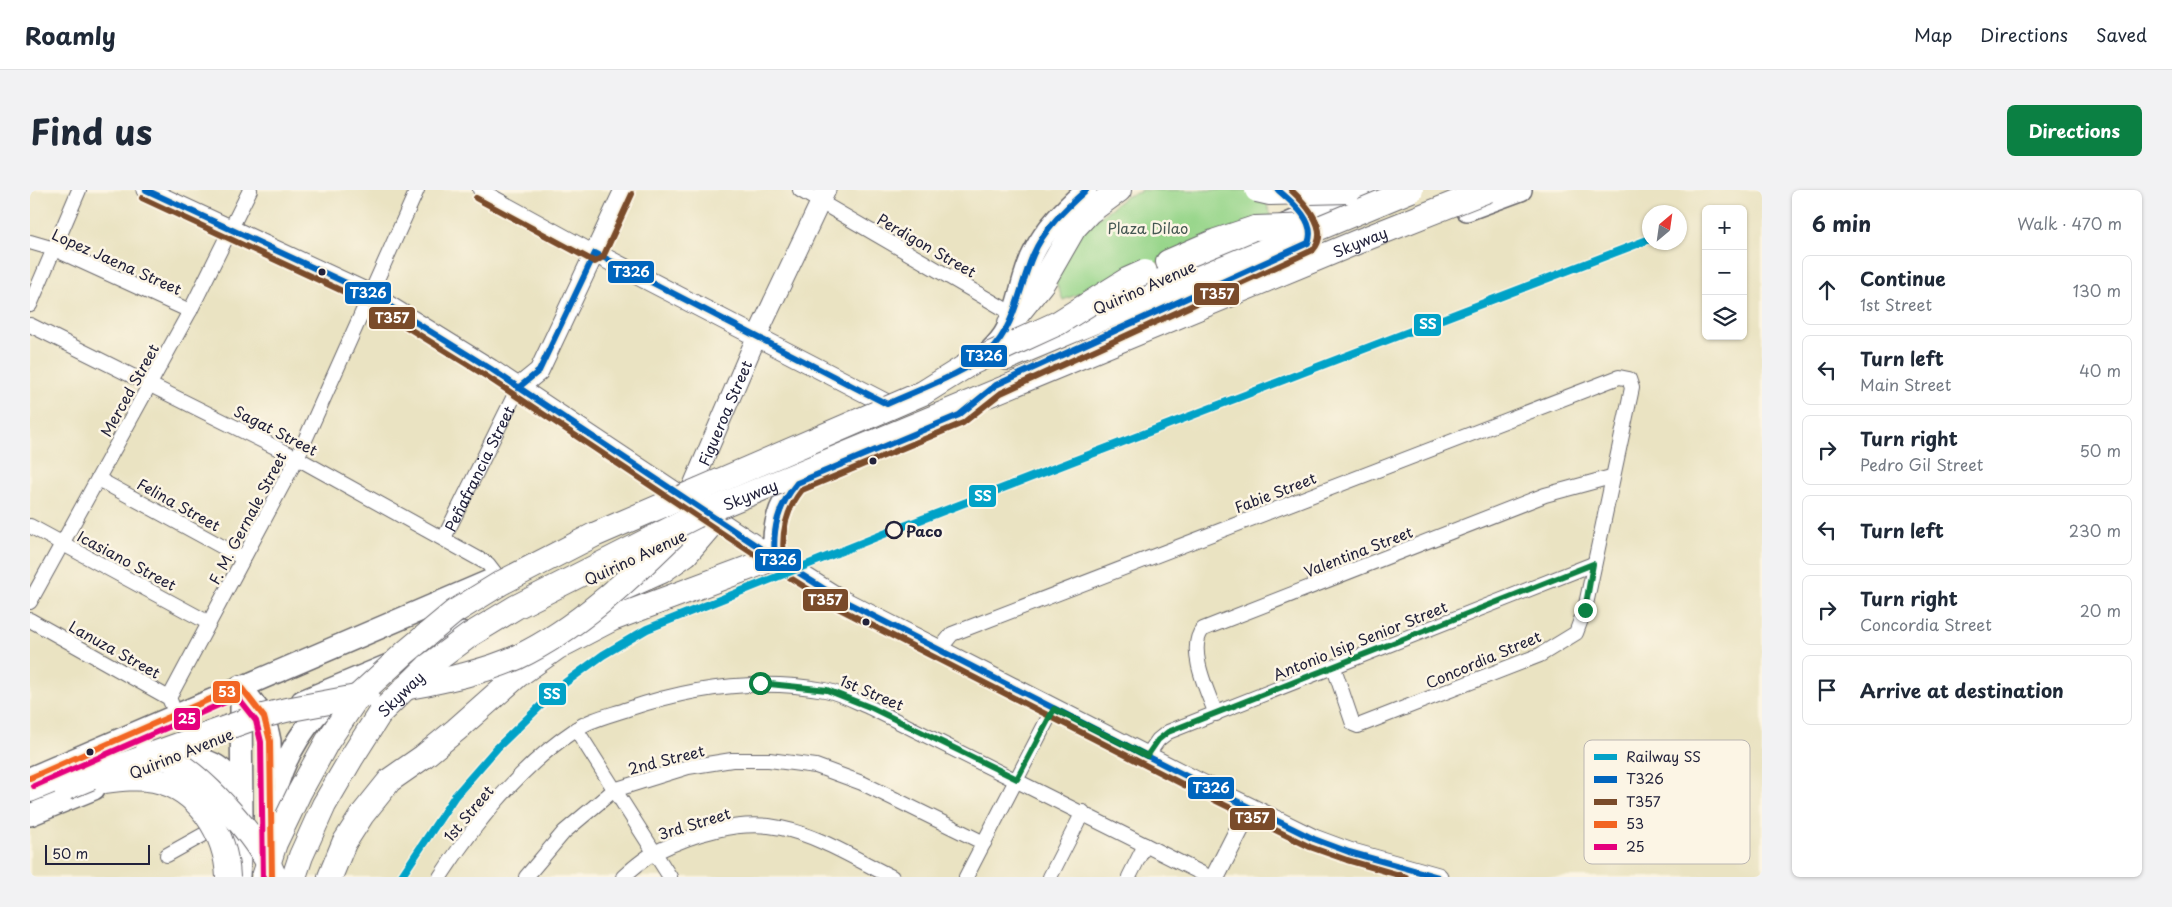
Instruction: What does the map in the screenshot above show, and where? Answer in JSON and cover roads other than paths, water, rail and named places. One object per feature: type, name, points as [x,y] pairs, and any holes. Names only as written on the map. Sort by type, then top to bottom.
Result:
[{"type":"highway","points":[[1012,318],[1043,282],[1074,228],[1089,212],[1119,190]]},
{"type":"highway","points":[[1257,190],[1270,193],[1311,191],[1363,192]]},
{"type":"highway","name":"Skyway","points":[[264,877],[275,843],[299,793],[327,742],[358,696],[406,652],[454,612],[501,583],[594,534],[924,393],[1411,190]]},
{"type":"highway","points":[[1168,262],[1216,240],[1255,228],[1325,225],[1350,220],[1430,190]]},
{"type":"highway","name":"Skyway","points":[[294,877],[301,856],[324,804],[380,713],[427,666],[470,635],[516,607],[689,509],[1488,190]]},
{"type":"highway","points":[[924,393],[971,363],[1058,323],[1127,280],[1144,272]]},
{"type":"highway","points":[[30,803],[112,770],[248,720],[286,710],[466,676],[518,656],[566,629],[632,576],[689,509]]},
{"type":"highway","points":[[517,676],[544,639],[566,618],[594,601],[662,571],[686,554],[716,519]]},
{"type":"highway","points":[[330,877],[344,843],[362,815],[390,780],[423,757],[456,730],[517,676],[558,647],[612,619],[775,558]]},
{"type":"highway","points":[[30,790],[113,756],[146,753],[172,761],[200,782],[239,820],[273,877]]},
{"type":"highway","points":[[66,788],[101,781],[134,778],[154,780],[173,786],[201,806],[213,824],[223,848],[228,877]]},
{"type":"main road","points":[[146,190],[370,294],[518,388],[689,509],[716,519],[842,600],[1314,839],[1349,852],[1438,877]]},
{"type":"main road","name":"Peñafrancia Street","points":[[518,388],[539,371],[624,190]]},
{"type":"main road","name":"Quirino Avenue","points":[[985,356],[999,342],[1012,318],[1024,275],[1034,252],[1052,225],[1086,190]]},
{"type":"main road","points":[[1278,190],[1304,217],[1312,233],[1319,266]]},
{"type":"main road","name":"Quirino Avenue","points":[[30,815],[242,728],[541,601],[716,519],[959,415],[1319,266],[1520,190]]},
{"type":"main road","name":"Quirino Avenue","points":[[30,778],[173,706],[240,686],[498,577],[689,509],[887,404],[940,381],[985,356],[1363,192]]},
{"type":"main road","name":"Figueroa Street","points":[[689,509],[756,338],[823,196]]},
{"type":"main road","points":[[959,415],[996,385],[1308,243],[1312,239]]},
{"type":"main road","points":[[594,253],[887,404]]},
{"type":"main road","points":[[775,558],[773,536],[777,514],[787,495],[797,483]]},
{"type":"main road","points":[[272,807],[286,762],[311,722],[347,686],[369,673]]},
{"type":"main road","points":[[240,686],[264,718],[270,741],[273,877]]},
{"type":"main road","points":[[239,877],[242,804],[240,686]]},
{"type":"main road","points":[[171,757],[189,756],[208,760],[218,766],[232,779],[242,804]]},
{"type":"main road","points":[[1215,877],[1256,811]]},
{"type":"main road","points":[[1228,877],[1256,811]]},
{"type":"main road","points":[[241,844],[272,845]]},
{"type":"street","points":[[30,305],[79,190]]},
{"type":"street","name":"Merced Street","points":[[30,602],[190,311],[250,190]]},
{"type":"street","name":"F. M. Gernale Street","points":[[173,706],[209,623],[297,458],[417,190]]},
{"type":"street","points":[[480,190],[594,253]]},
{"type":"street","name":"Perdigon Street","points":[[800,190],[823,196],[1012,318]]},
{"type":"street","name":"Lopez Jaena Street","points":[[30,242],[54,249],[190,311]]},
{"type":"street","name":"Sagat Street","points":[[30,325],[297,458],[488,564],[498,577]]},
{"type":"street","name":"Fabie Street","points":[[939,650],[952,634],[1619,377],[1629,379]]},
{"type":"street","name":"Concordia Street","points":[[1334,668],[1353,724],[1358,726],[1540,656],[1576,633],[1585,610],[1611,477],[1632,388],[1629,379]]},
{"type":"street","name":"Peñafrancia Street","points":[[444,538],[518,388]]},
{"type":"street","name":"Valentina Street","points":[[1216,714],[1200,671],[1196,641],[1203,629],[1545,495],[1611,477]]},
{"type":"street","name":"Felina Street","points":[[98,479],[243,558]]},
{"type":"street","name":"Icasiano Street","points":[[30,526],[209,623]]},
{"type":"street","name":"Antonio Isip Senior Street","points":[[1147,756],[1158,740],[1168,732],[1334,668],[1593,564]]},
{"type":"street","name":"Lanuza Street","points":[[30,620],[173,706]]},
{"type":"street","name":"1st Street","points":[[440,877],[485,814],[539,758],[576,729],[670,695],[709,688],[760,683],[827,690],[872,708],[1083,812],[1209,877]]},
{"type":"street","points":[[966,877],[1054,709]]},
{"type":"street","points":[[576,729],[670,877]]},
{"type":"street","name":"2nd Street","points":[[526,877],[564,832],[614,790],[688,767],[732,760],[769,760],[816,766],[862,783],[984,843]]},
{"type":"street","points":[[167,855],[242,804]]},
{"type":"street","points":[[1050,877],[1083,812]]},
{"type":"street","name":"3rd Street","points":[[623,877],[654,852],[691,838],[741,825],[781,828],[817,841],[892,877]]},
{"type":"street","points":[[1129,877],[1146,845]]},
{"type":"rail line","name":"SS","points":[[401,877],[455,796],[497,748],[562,685],[603,655],[647,629],[894,530],[1642,242]]},
{"type":"place","name":"Paco","points":[[894,530]]},
{"type":"park label","name":"Plaza Dilao","points":[[1148,227]]}]
